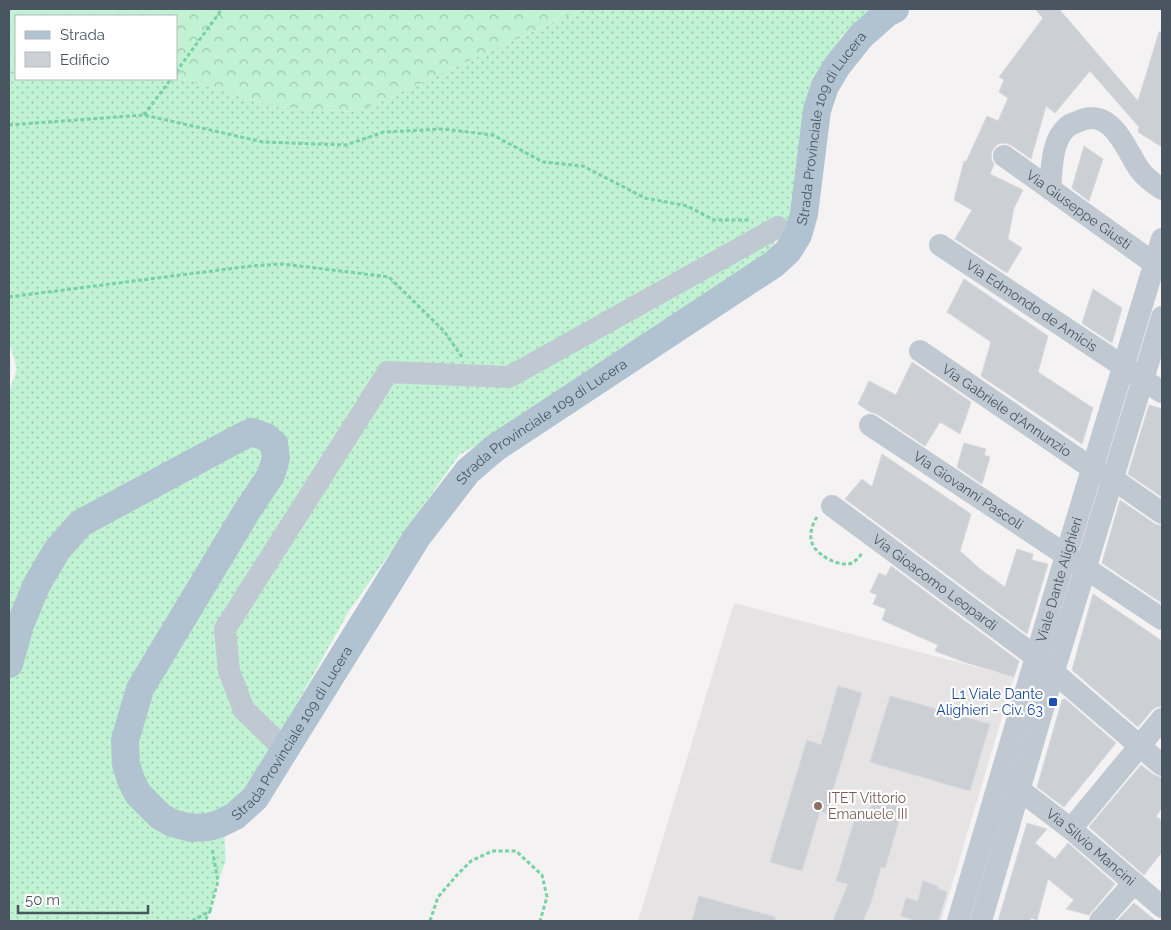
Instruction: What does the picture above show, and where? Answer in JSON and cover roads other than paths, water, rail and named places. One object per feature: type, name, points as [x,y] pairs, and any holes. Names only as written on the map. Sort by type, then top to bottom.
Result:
[{"type":"main road","name":"Strada Provinciale 109 di Lucera","points":[[9,664],[20,625],[36,586],[57,550],[81,523],[239,438],[252,432],[266,437],[274,444],[276,458],[271,475],[140,690],[125,740],[126,764],[131,780],[138,794],[160,816],[172,823],[191,828],[219,824],[235,816],[255,798],[416,537],[468,471],[495,448],[774,264],[788,252],[798,235],[804,214],[817,110],[825,86],[837,66],[860,36],[887,13],[895,9]]},
{"type":"street","points":[[1050,189],[1053,155],[1059,139],[1067,127],[1086,117],[1103,120],[1122,138],[1140,170],[1162,189]]},
{"type":"street","name":"Via Giuseppe Giusti","points":[[1004,156],[1155,264]]},
{"type":"street","points":[[287,747],[275,740],[244,710],[229,671],[225,629],[388,372],[508,377],[778,227]]},
{"type":"street","name":"Viale Dante Alighieri","points":[[958,921],[1162,239]]},
{"type":"street","name":"Via Edmondo de Amicis","points":[[940,245],[1153,386]]},
{"type":"street","name":"Viale Dante Alighieri","points":[[981,921],[1054,671],[1114,480],[1153,386],[1162,317]]},
{"type":"street","name":"Via Gabriele d'Annunzio","points":[[920,351],[1093,469],[1114,480],[1162,513]]},
{"type":"street","name":"Via Giovanni Pascoli","points":[[870,425],[1162,619]]},
{"type":"street","name":"Via Gioacomo Leopardi","points":[[832,506],[1054,671],[1162,765]]},
{"type":"street","points":[[1071,829],[1162,719]]},
{"type":"street","name":"Via Silvio Mancini","points":[[1001,776],[1152,892]]},
{"type":"street","points":[[1100,921],[1152,892]]},
{"type":"place","name":"L1 Viale Dante Alighieri - Civ. 63","points":[[1053,702]]},
{"type":"place","name":"ITET Vittorio Emanuele III","points":[[818,806]]}]
